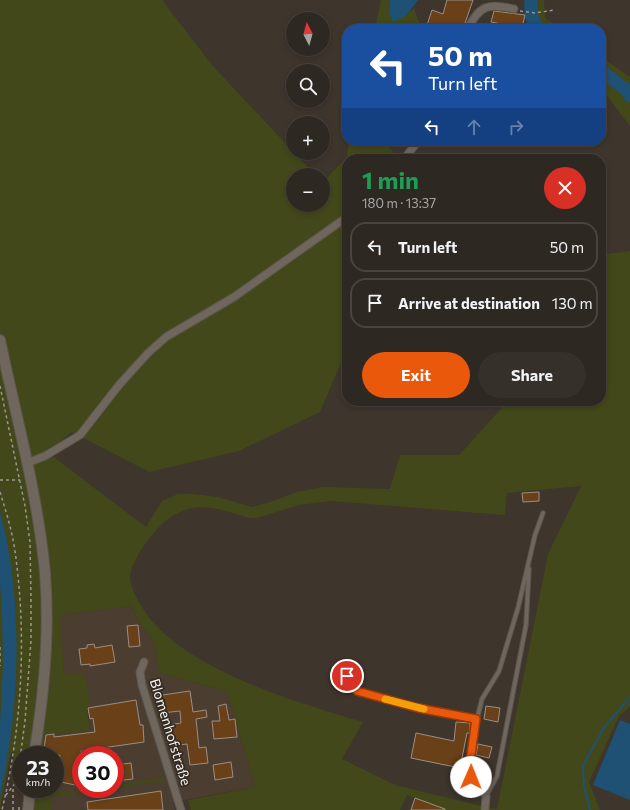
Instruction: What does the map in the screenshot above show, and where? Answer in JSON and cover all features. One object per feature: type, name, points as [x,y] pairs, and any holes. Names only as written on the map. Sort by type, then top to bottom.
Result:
[{"type":"main road","points":[[0,340],[27,463],[42,544],[46,624],[41,713],[36,746]]},
{"type":"main road","points":[[28,810],[29,798]]},
{"type":"street","points":[[470,24],[476,13],[482,9],[494,6],[514,9]]},
{"type":"street","points":[[408,154],[414,146]]},
{"type":"street","points":[[27,463],[45,456],[80,434],[119,385],[148,353],[166,337],[234,297],[342,221]]},
{"type":"street","name":"Blomenhofstraße","points":[[144,662],[140,672],[142,685],[181,810]]},
{"type":"street","points":[[470,762],[471,777],[486,796],[485,810]]},
{"type":"lane","points":[[470,762],[476,719],[482,699],[499,671],[518,608],[535,536],[543,513]]},
{"type":"lane","points":[[486,796],[497,776],[526,625],[529,561]]},
{"type":"lane","points":[[347,676],[348,682],[357,691],[418,708],[476,719]]},
{"type":"path","points":[[523,12],[535,13],[554,10]]},
{"type":"path","points":[[0,386],[21,480],[30,542],[31,640],[22,746]]},
{"type":"path","points":[[0,480],[21,480]]},
{"type":"path","points":[[0,492],[15,550],[22,636],[19,710],[6,795],[2,810]]},
{"type":"path","points":[[0,647],[0,666]]},
{"type":"path","points":[[6,795],[12,789]]},
{"type":"path","points":[[13,798],[13,810]]},
{"type":"shaded area","points":[[132,606],[138,621],[154,642],[159,673],[227,691],[255,787],[173,802],[175,810],[37,810],[38,798],[64,798],[64,746],[44,746],[46,735],[90,730],[85,674],[64,675],[59,615]]},
{"type":"green space","points":[[0,0],[162,0],[212,65],[286,144],[286,160],[301,160],[308,168],[286,168],[286,212],[330,212],[330,175],[342,162],[342,360],[320,412],[239,451],[149,472],[72,432],[47,452],[146,527],[162,501],[178,494],[218,497],[252,507],[297,492],[324,487],[390,489],[400,455],[459,455],[503,406],[606,406],[606,256],[607,254],[630,251],[630,707],[619,716],[589,782],[600,810],[489,810],[490,808],[497,809],[548,554],[581,486],[507,493],[505,515],[331,501],[299,505],[257,518],[250,518],[214,509],[200,507],[193,508],[182,511],[173,516],[158,528],[145,544],[131,571],[130,578],[132,588],[138,601],[152,621],[171,639],[195,656],[221,671],[250,684],[309,706],[363,722],[342,759],[395,785],[481,806],[481,810],[447,810],[407,795],[400,810],[191,810],[188,800],[255,787],[227,691],[159,673],[154,642],[138,621],[132,606],[60,615],[64,674],[85,674],[90,703],[87,708],[90,731],[46,735],[44,746],[39,746],[42,725],[33,726],[30,746],[12,746],[0,810],[0,797],[8,750],[0,747]]},
{"type":"green space","points":[[381,0],[390,0],[389,13],[407,15],[414,8],[419,23],[418,24],[376,24]]},
{"type":"green space","points":[[526,0],[544,0],[545,18],[554,24],[528,24],[525,4]]},
{"type":"green space","points":[[606,60],[630,77],[630,126],[606,96]]},
{"type":"green space","points":[[348,146],[389,146],[394,154],[347,154]]},
{"type":"green space","points":[[166,777],[166,780],[163,781],[124,787],[124,784]]},
{"type":"green space","points":[[72,791],[72,794],[64,795],[64,792]]},
{"type":"green space","points":[[33,798],[52,798],[51,810],[32,810]]},
{"type":"water","points":[[390,0],[418,0],[407,15],[393,22],[389,13]]},
{"type":"water","points":[[0,512],[8,546],[13,582],[16,618],[16,654],[12,727],[0,797],[0,724],[3,664],[0,585]]},
{"type":"water","points":[[620,720],[630,724],[630,800],[593,785]]},
{"type":"building","points":[[447,0],[473,0],[465,24],[427,24],[432,10],[443,14]]},
{"type":"building","points":[[494,11],[525,15],[523,24],[501,24],[491,22]]},
{"type":"building","points":[[539,492],[539,501],[523,502],[522,493]]},
{"type":"building","points":[[138,625],[140,646],[129,647],[127,626]]},
{"type":"building","points":[[94,644],[95,648],[112,645],[115,662],[90,666],[90,664],[81,665],[79,649],[87,648],[87,645]]},
{"type":"building","points":[[190,691],[193,712],[206,710],[207,717],[196,719],[199,748],[206,747],[208,763],[190,765],[187,744],[170,746],[168,725],[181,723],[180,711],[162,713],[161,706],[158,706],[156,696]]},
{"type":"building","points":[[136,700],[140,725],[143,725],[144,742],[116,746],[72,746],[72,784],[64,783],[64,746],[44,746],[46,735],[54,734],[54,737],[95,732],[93,718],[90,719],[88,708]]},
{"type":"building","points":[[226,704],[229,720],[235,719],[237,737],[214,739],[212,721],[220,721],[218,706]]},
{"type":"building","points":[[486,706],[500,708],[498,722],[484,719]]},
{"type":"building","points":[[456,722],[470,723],[470,733],[467,733],[460,768],[411,758],[416,733],[454,741]]},
{"type":"building","points":[[478,744],[492,747],[489,758],[476,755]]},
{"type":"building","points":[[231,762],[233,777],[215,780],[213,765]]},
{"type":"building","points":[[131,763],[133,779],[124,780],[124,764]]},
{"type":"building","points":[[161,791],[163,810],[88,810],[87,802],[124,798],[124,796]]},
{"type":"building","points":[[415,798],[445,809],[445,810],[411,810]]},
{"type":"waterway","points":[[531,0],[532,15],[535,24]]},
{"type":"waterway","points":[[606,74],[626,90],[630,96]]},
{"type":"waterway","points":[[590,810],[584,786],[583,766],[603,729],[630,697]]},
{"type":"slow traffic","points":[[385,699],[424,709]]},
{"type":"route","points":[[347,676],[348,682],[357,691],[418,708],[476,719],[470,762],[471,777]]}]
